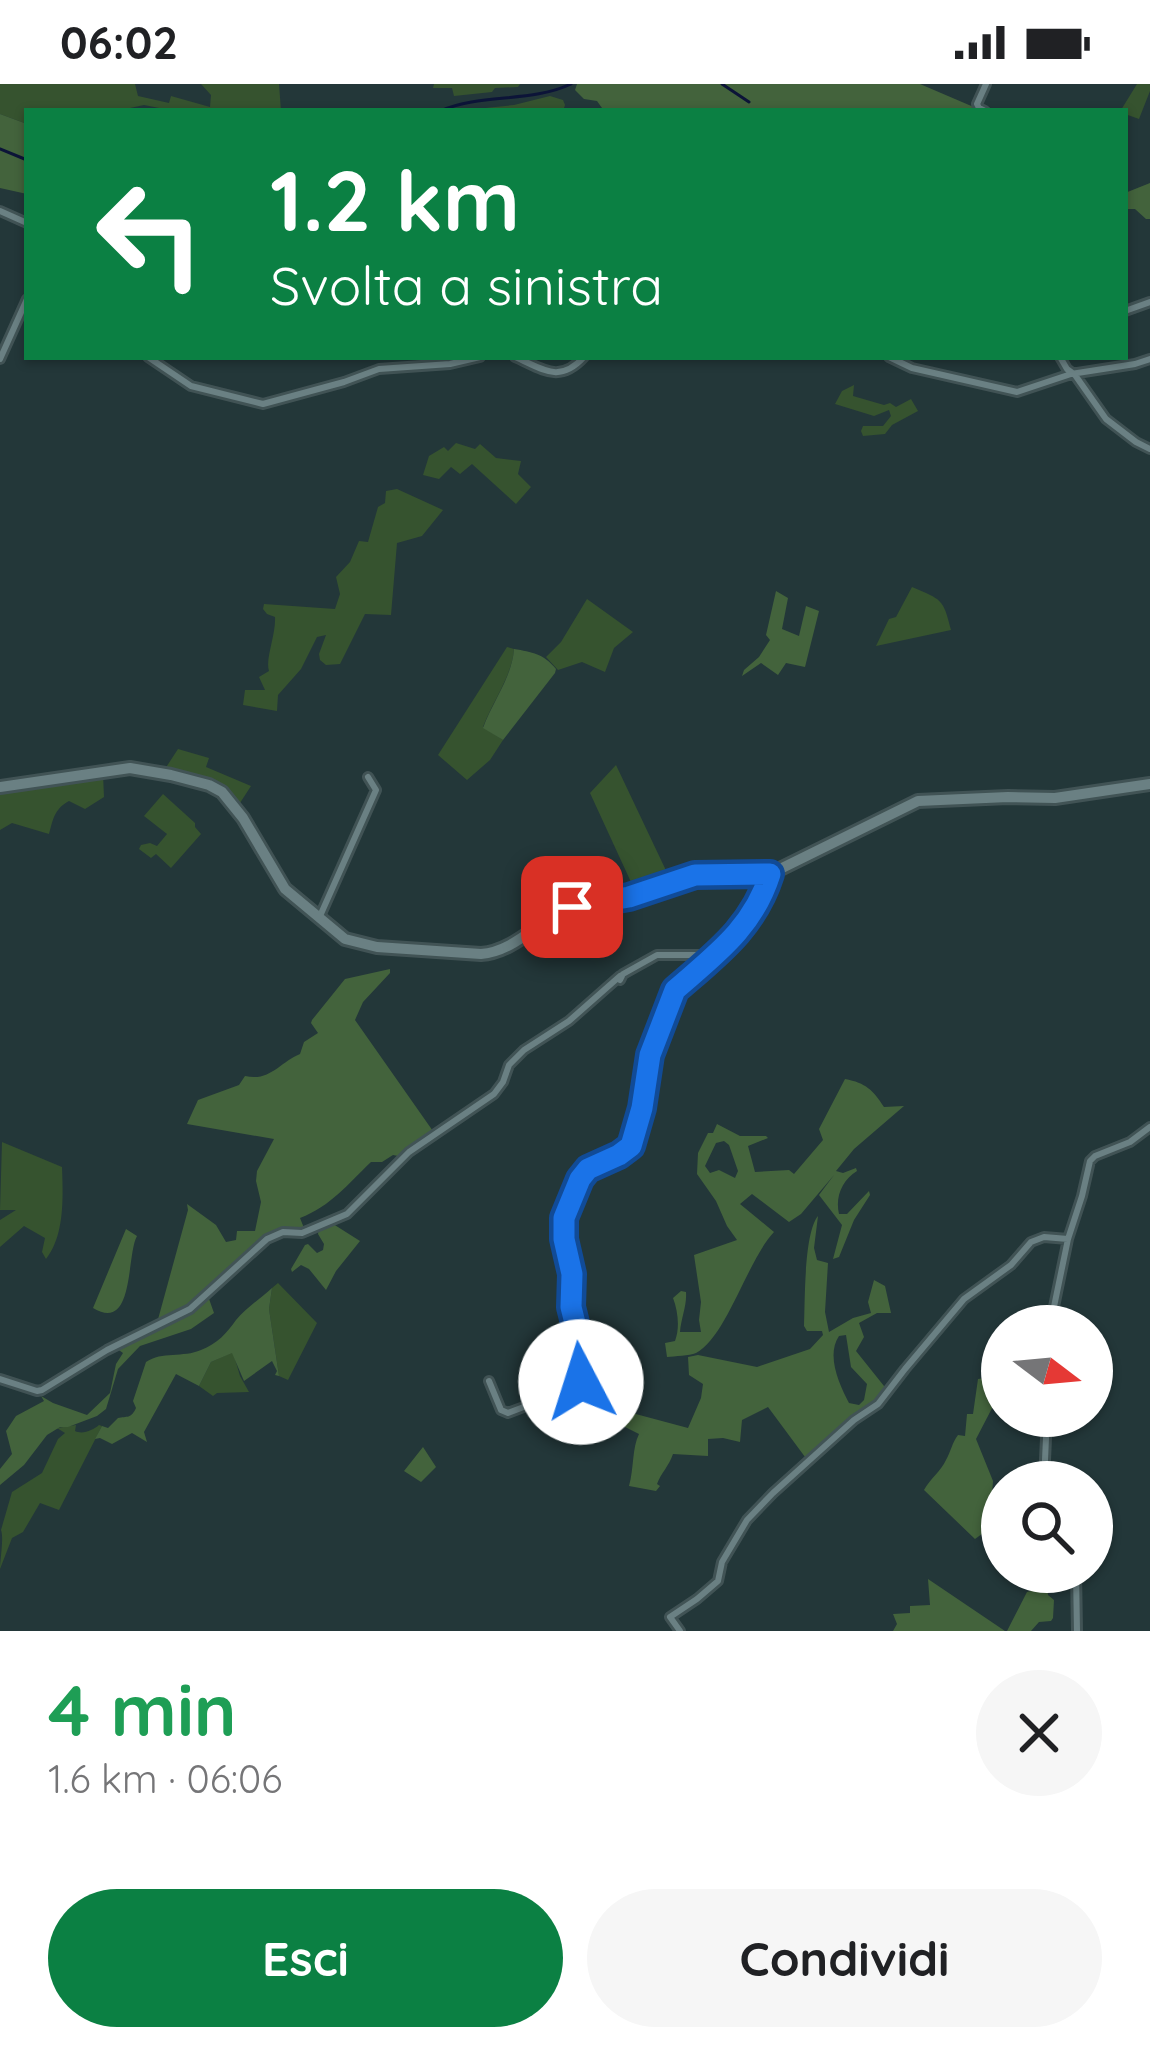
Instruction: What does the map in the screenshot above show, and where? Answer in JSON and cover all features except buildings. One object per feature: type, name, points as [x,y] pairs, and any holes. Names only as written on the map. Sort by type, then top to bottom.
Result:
[{"type":"main road","points":[[0,787],[140,768],[215,788],[233,804],[285,889],[345,940],[364,946],[490,953],[576,905],[629,897],[695,875],[770,874],[918,801],[1055,798],[1150,784]]},
{"type":"street","points":[[0,359],[24,306]]},
{"type":"street","points":[[895,360],[912,368],[1022,391],[1071,374],[1150,359]]},
{"type":"street","points":[[152,360],[191,386],[263,404],[404,362],[467,360]]},
{"type":"street","points":[[521,360],[557,373],[572,369],[581,360]]},
{"type":"street","points":[[1062,360],[1113,426],[1150,449]]},
{"type":"street","points":[[319,920],[376,790],[368,777]]},
{"type":"street","points":[[489,1381],[501,1410],[508,1413],[529,1405],[576,1403],[582,1372],[563,1234],[565,1213],[588,1169],[631,1146],[650,1055],[669,1001],[675,990],[736,937],[770,874]]},
{"type":"street","points":[[0,1379],[42,1390],[107,1350],[190,1309],[267,1238],[300,1234],[347,1214],[409,1152],[494,1094],[509,1065],[524,1050],[569,1021],[620,978],[661,954],[715,956]]},
{"type":"street","points":[[1054,1305],[1090,1161],[1150,1127]]},
{"type":"street","points":[[680,1631],[670,1617],[718,1581],[721,1564],[747,1520],[854,1420],[878,1404],[964,1299],[1011,1265],[1031,1242],[1068,1239]]},
{"type":"street","points":[[1076,1593],[1077,1631]]},
{"type":"green space","points":[[0,84],[135,84],[138,96],[169,103],[171,96],[210,107],[211,95],[201,84],[279,84],[281,108],[24,108],[24,123],[0,114]]},
{"type":"green space","points":[[434,84],[520,84],[454,96],[452,88],[433,88]]},
{"type":"green space","points":[[577,84],[920,84],[976,108],[602,108],[575,90]]},
{"type":"green space","points":[[1137,84],[1150,84],[1139,119],[1122,108]]},
{"type":"green space","points":[[550,96],[565,105],[485,108]]},
{"type":"green space","points":[[0,114],[24,123],[24,193],[0,188]]},
{"type":"green space","points":[[1150,183],[1150,219],[1128,209],[1128,192]]},
{"type":"green space","points":[[854,385],[853,396],[896,407],[911,399],[918,411],[885,434],[863,436],[863,426],[883,426],[891,416],[889,410],[874,416],[835,404],[842,391]]},
{"type":"green space","points":[[456,443],[475,449],[480,444],[496,458],[521,461],[518,474],[531,487],[516,504],[472,464],[460,474],[451,467],[439,479],[423,475],[429,456],[444,447],[448,451]]},
{"type":"green space","points":[[397,489],[443,510],[422,536],[397,543],[391,615],[365,614],[340,664],[326,665],[320,660],[326,635],[317,637],[301,669],[278,695],[277,711],[243,705],[245,690],[265,690],[259,677],[269,671],[275,617],[267,614],[264,604],[335,609],[340,594],[336,577],[350,562],[359,541],[368,542],[386,491]]},
{"type":"green space","points":[[912,587],[940,601],[951,630],[876,646],[889,619],[896,617]]},
{"type":"green space","points":[[776,591],[788,598],[782,629],[799,636],[806,606],[819,611],[805,667],[786,663],[778,675],[761,663],[742,676],[770,640],[766,635]]},
{"type":"green space","points":[[587,599],[633,632],[614,648],[605,672],[582,662],[558,670],[546,657]]},
{"type":"green space","points":[[507,647],[514,649],[510,669],[483,727],[503,740],[490,760],[467,780],[438,755]]},
{"type":"green space","points":[[514,649],[537,654],[556,669],[503,740],[483,728]]},
{"type":"green space","points":[[178,749],[209,758],[206,767],[251,786],[238,806],[227,793],[163,772]]},
{"type":"green space","points":[[616,765],[671,881],[636,893],[590,793]]},
{"type":"green space","points":[[103,774],[104,797],[85,809],[69,801],[64,804],[49,834],[12,823],[0,830],[0,789]]},
{"type":"green space","points":[[163,794],[201,834],[171,868],[156,854],[151,858],[139,849],[150,843],[157,846],[167,834],[144,816]]},
{"type":"green space","points":[[390,969],[355,1020],[435,1134],[403,1157],[371,1162],[330,1201],[300,1218],[306,1233],[276,1239],[251,1254],[208,1296],[214,1313],[191,1329],[140,1346],[118,1369],[106,1409],[47,1435],[24,1465],[0,1485],[0,1469],[12,1454],[6,1431],[16,1416],[44,1401],[41,1396],[87,1415],[110,1393],[123,1353],[116,1348],[157,1323],[187,1204],[216,1225],[226,1242],[236,1240],[237,1231],[255,1231],[261,1202],[257,1171],[274,1139],[187,1124],[198,1100],[239,1085],[245,1076],[268,1074],[300,1054],[304,1042],[318,1033],[312,1020],[345,979]]},
{"type":"green space","points":[[845,1079],[868,1088],[884,1107],[904,1106],[836,1171],[857,1171],[841,1189],[839,1214],[847,1214],[869,1191],[870,1195],[839,1257],[833,1259],[842,1225],[819,1195],[834,1175],[789,1222],[752,1194],[740,1204],[774,1232],[707,1345],[693,1354],[667,1357],[665,1343],[675,1341],[678,1331],[673,1298],[681,1291],[686,1297],[680,1332],[701,1332],[694,1255],[737,1240],[697,1174],[698,1153],[708,1133],[717,1124],[740,1136],[766,1136],[748,1146],[755,1172],[789,1170],[794,1174],[823,1140],[819,1129]],"holes":[[[716,1143],[729,1145],[738,1171],[735,1178],[719,1170],[710,1173],[705,1166]]]},
{"type":"green space","points":[[2,1142],[62,1167],[60,1227],[46,1259],[42,1252],[45,1238],[24,1226],[0,1247],[0,1220],[16,1210],[0,1210]]},
{"type":"green space","points":[[818,1216],[814,1248],[817,1260],[828,1263],[825,1312],[829,1332],[871,1313],[868,1302],[874,1280],[885,1286],[891,1313],[877,1313],[859,1323],[864,1337],[856,1351],[888,1391],[808,1461],[768,1407],[742,1420],[740,1442],[708,1439],[708,1456],[673,1454],[656,1491],[629,1486],[639,1434],[619,1424],[632,1413],[688,1428],[703,1384],[689,1375],[688,1357],[757,1367],[810,1349],[823,1335],[804,1326],[813,1225]],"holes":[[[846,1335],[851,1367],[867,1384],[859,1405],[849,1403],[835,1370],[839,1336]]]},
{"type":"green space","points":[[330,1222],[360,1241],[326,1290],[309,1269],[301,1265],[291,1269],[305,1245],[317,1253],[323,1250],[319,1227]]},
{"type":"green space","points":[[126,1229],[137,1236],[127,1289],[116,1310],[106,1313],[93,1308]]},
{"type":"green space","points":[[278,1283],[317,1323],[288,1380],[279,1376],[269,1309],[272,1288]]},
{"type":"green space","points":[[272,1288],[269,1309],[279,1376],[272,1361],[244,1381],[232,1353],[211,1362],[199,1386],[176,1374],[144,1432],[147,1442],[132,1433],[112,1444],[95,1439],[102,1426],[108,1428],[134,1412],[146,1362],[212,1345]]},
{"type":"green space","points":[[233,1352],[249,1392],[213,1396],[199,1386],[211,1362]]},
{"type":"green space","points":[[978,1379],[981,1429],[976,1439],[985,1461],[981,1461],[981,1535],[975,1539],[924,1490],[958,1435],[965,1436]]},
{"type":"green space","points":[[76,1425],[75,1431],[81,1432],[102,1426],[59,1510],[40,1503],[23,1532],[12,1538],[0,1569],[1,1530],[12,1492],[42,1473],[65,1433],[57,1428]]},
{"type":"green space","points":[[423,1447],[436,1467],[421,1482],[404,1471]]},
{"type":"green space","points":[[928,1579],[1005,1631],[893,1631],[897,1624],[893,1614],[910,1613],[910,1606],[930,1605]]},
{"type":"green space","points":[[1026,1593],[1048,1593],[1054,1600],[1051,1621],[1039,1622],[1031,1631],[1007,1631]]},
{"type":"waterway","points":[[448,108],[539,94],[571,84]]},
{"type":"waterway","points":[[722,84],[749,102]]},
{"type":"waterway","points":[[0,149],[24,159]]},
{"type":"route","points":[[572,907],[629,897],[695,875],[770,874],[736,937],[675,990],[669,1001],[650,1055],[631,1146],[588,1169],[565,1213],[563,1234],[572,1271],[571,1307],[581,1382]]}]
